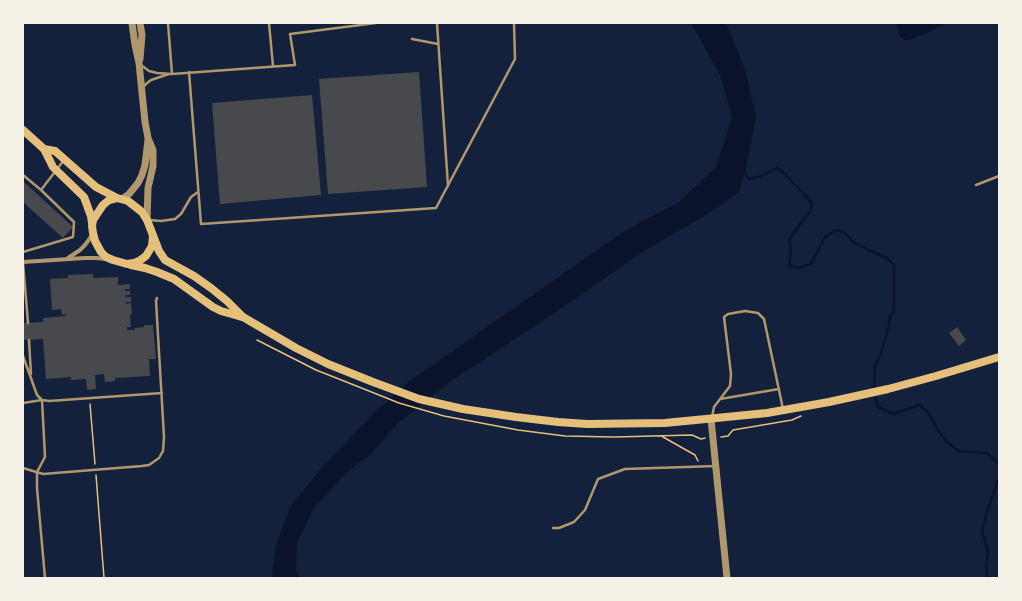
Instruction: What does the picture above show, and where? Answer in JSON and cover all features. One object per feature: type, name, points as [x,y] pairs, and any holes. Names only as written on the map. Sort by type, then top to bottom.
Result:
[{"type":"main road","points":[[23,130],[44,149],[53,167],[84,197],[91,216],[95,241],[101,252],[106,257],[157,272],[178,282],[213,307],[221,311],[243,317]]},
{"type":"main road","points":[[44,149],[55,151],[96,187],[136,206],[147,220],[159,250],[165,260],[194,276],[211,288],[243,317],[296,348],[328,364],[419,398],[463,409],[516,418],[558,422],[665,424],[767,413],[828,402],[888,389],[999,357]]},
{"type":"main road","points":[[93,230],[93,220],[103,205],[109,200],[119,199]]},
{"type":"main road","points":[[127,264],[134,264],[146,256],[152,246],[153,236]]},
{"type":"street","points":[[132,23],[139,63],[145,122],[152,150],[153,166],[148,188],[147,220]]},
{"type":"street","points":[[139,63],[142,44],[140,23]]},
{"type":"street","points":[[119,199],[129,194],[138,183],[142,175],[145,165],[148,138]]},
{"type":"street","points":[[67,259],[85,245],[93,230]]},
{"type":"street","points":[[23,262],[96,258],[113,260]]},
{"type":"street","points":[[711,419],[728,578]]},
{"type":"lane","points":[[168,23],[172,74]]},
{"type":"lane","points":[[269,23],[273,66]]},
{"type":"lane","points":[[141,90],[151,80],[172,74],[295,65],[290,34],[376,23]]},
{"type":"lane","points":[[437,23],[448,187]]},
{"type":"lane","points":[[189,72],[201,224],[436,208],[516,59],[514,23]]},
{"type":"lane","points":[[412,39],[438,44]]},
{"type":"lane","points":[[139,63],[143,68],[149,71],[172,74]]},
{"type":"lane","points":[[41,190],[65,160]]},
{"type":"lane","points":[[23,175],[74,222],[73,237],[23,252]]},
{"type":"lane","points":[[976,185],[999,176]]},
{"type":"lane","points":[[147,220],[161,221],[175,219],[181,214],[192,197],[198,192]]},
{"type":"lane","points":[[23,262],[28,323]]},
{"type":"lane","points":[[23,294],[25,286]]},
{"type":"lane","points":[[23,468],[43,474],[149,465],[159,458],[163,451],[164,437],[157,298]]},
{"type":"lane","points":[[711,419],[714,407],[730,386],[731,374],[724,317],[728,314],[745,311],[758,313],[764,319],[784,410]]},
{"type":"lane","points":[[29,340],[32,379]]},
{"type":"lane","points":[[23,356],[37,395],[42,400],[45,457],[37,472],[37,488],[45,578]]},
{"type":"lane","points":[[720,399],[779,389]]},
{"type":"lane","points":[[23,403],[42,400],[48,401],[162,393]]},
{"type":"lane","points":[[553,528],[559,528],[574,522],[585,510],[598,479],[625,470],[716,466]]},
{"type":"path","points":[[90,398],[104,578]]},
{"type":"path","points":[[652,436],[692,435],[701,438],[728,436],[732,430],[792,420],[804,414]]},
{"type":"path","points":[[661,436],[695,455],[701,466]]},
{"type":"water","points":[[691,23],[726,23],[745,69],[756,117],[747,164],[739,192],[706,215],[646,250],[451,381],[398,423],[372,453],[346,473],[314,508],[297,543],[296,568],[299,578],[273,578],[272,571],[276,545],[290,507],[319,471],[375,412],[411,380],[623,232],[679,202],[716,167],[732,117],[720,75]]},
{"type":"water","points":[[896,23],[947,23],[912,39],[904,40],[900,36]]},
{"type":"building","points":[[419,72],[427,187],[328,194],[319,79]]},
{"type":"building","points":[[312,95],[321,195],[220,204],[212,103]]},
{"type":"building","points":[[23,181],[73,227],[63,238],[23,202]]},
{"type":"building","points":[[93,274],[93,278],[118,277],[118,285],[130,284],[130,289],[125,289],[125,291],[130,291],[130,295],[125,295],[126,297],[131,297],[131,302],[126,302],[126,304],[131,303],[132,314],[130,315],[131,327],[127,327],[127,330],[135,330],[135,328],[144,327],[144,325],[153,325],[156,359],[149,359],[150,376],[115,378],[115,381],[105,382],[104,374],[95,375],[96,389],[87,390],[86,379],[71,380],[71,377],[46,379],[43,339],[23,340],[23,323],[43,322],[43,318],[66,316],[66,314],[62,315],[61,309],[52,310],[50,279],[68,278],[68,275]]},
{"type":"building","points":[[957,327],[966,340],[959,346],[949,333]]},
{"type":"waterway","points":[[744,168],[749,179],[762,176],[777,168],[785,174],[812,203],[811,211],[789,240],[791,249],[789,266],[799,268],[811,264],[825,237],[836,230],[845,233],[853,242],[887,258],[894,265],[894,310],[890,317],[888,330],[875,367],[874,389]]},
{"type":"waterway","points":[[874,394],[878,407],[893,414],[920,405],[928,412],[947,442],[959,451],[987,453],[999,464]]},
{"type":"waterway","points":[[987,578],[986,567],[988,551],[982,532],[986,515],[999,478]]}]
